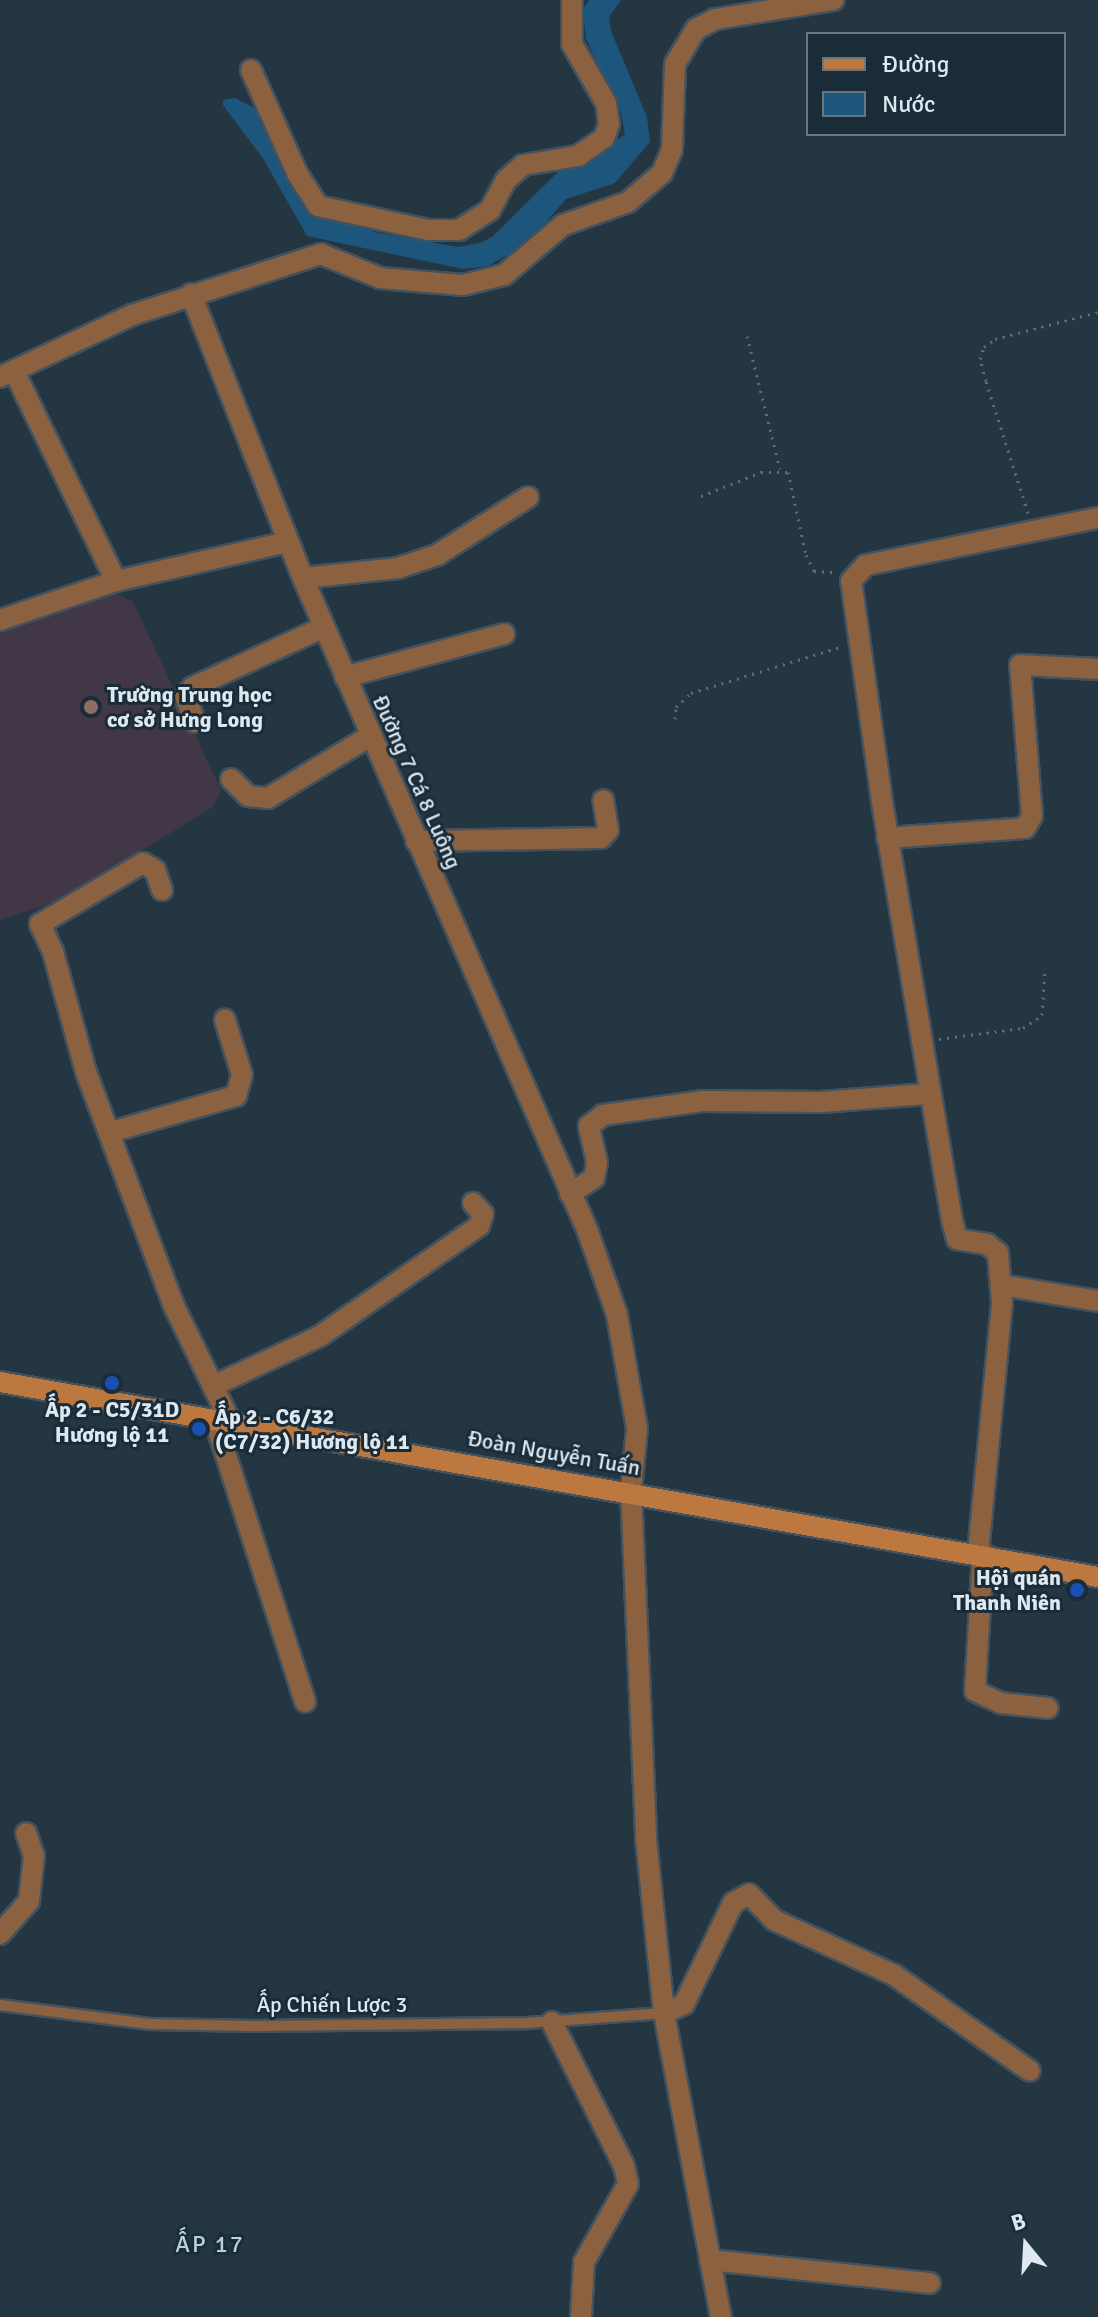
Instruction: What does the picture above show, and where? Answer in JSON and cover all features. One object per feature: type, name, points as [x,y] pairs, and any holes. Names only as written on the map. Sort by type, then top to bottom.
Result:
[{"type":"main road","name":"Đoàn Nguyễn Tuấn","points":[[0,1382],[631,1490],[1098,1577]]},
{"type":"street","points":[[251,70],[298,175],[318,206],[428,230],[459,230],[490,210],[506,180],[523,165],[578,156],[604,138],[609,124],[606,103],[572,44],[572,0]]},
{"type":"street","points":[[116,581],[7,374],[132,315],[321,254],[380,278],[463,285],[504,275],[563,225],[628,202],[662,173],[672,150],[675,64],[696,29],[716,19],[833,0]]},
{"type":"street","name":"Đường 7 Cá 8 Luông","points":[[191,294],[303,578],[570,1194],[617,1315],[631,1377],[637,1429],[631,1490],[646,1839],[664,2013],[721,2317]]},
{"type":"street","points":[[303,578],[398,568],[437,555],[528,497]]},
{"type":"street","points":[[1048,1708],[1001,1703],[975,1691],[980,1553],[1001,1285],[998,1253],[987,1244],[957,1239],[928,1094],[851,592],[857,571],[866,565],[1033,528],[1098,518]]},
{"type":"street","points":[[0,620],[116,581],[288,542]]},
{"type":"street","points":[[195,722],[185,696],[193,687],[324,627]]},
{"type":"street","points":[[345,677],[504,634]]},
{"type":"street","points":[[887,838],[1025,828],[1032,816],[1020,665],[1098,669]]},
{"type":"street","points":[[231,779],[248,796],[268,798],[370,736]]},
{"type":"street","points":[[416,841],[601,838],[608,830],[603,800]]},
{"type":"street","points":[[162,890],[155,870],[143,863],[40,924],[53,952],[86,1072],[173,1304],[215,1385],[222,1420],[305,1702]]},
{"type":"street","points":[[111,1132],[236,1096],[242,1075],[225,1020]]},
{"type":"street","points":[[570,1194],[594,1178],[597,1162],[589,1126],[603,1115],[702,1101],[821,1102],[928,1094]]},
{"type":"street","points":[[215,1385],[320,1336],[479,1226],[483,1214],[473,1203]]},
{"type":"street","points":[[1001,1285],[1098,1301]]},
{"type":"street","points":[[0,1934],[29,1901],[34,1856],[26,1833]]},
{"type":"street","points":[[664,2013],[684,2004],[733,1903],[749,1894],[774,1920],[894,1975],[1030,2071]]},
{"type":"street","points":[[552,2022],[624,2166],[628,2184],[584,2262],[581,2317]]},
{"type":"street","points":[[710,2260],[930,2283]]},
{"type":"lane","name":"Ấp Chiến Lược 3","points":[[0,2005],[150,2024],[552,2022],[664,2013]]},
{"type":"path","points":[[1033,528],[980,359],[984,347],[995,339],[1098,312]]},
{"type":"path","points":[[747,336],[780,469],[791,482],[814,571],[857,571]]},
{"type":"path","points":[[701,496],[780,469]]},
{"type":"path","points":[[675,719],[676,707],[691,693],[858,641]]},
{"type":"path","points":[[920,1041],[1023,1028],[1042,1015],[1045,970]]},
{"type":"shaded area","name":"Trường Trung học cơ sở Hưng Long","points":[[108,589],[133,602],[221,790],[213,807],[63,899],[0,920],[0,624]]},
{"type":"water","points":[[589,0],[621,0],[609,17],[611,31],[647,117],[650,142],[615,183],[566,199],[528,243],[488,266],[463,269],[307,236],[264,160],[223,105],[223,100],[235,98],[254,108],[302,191],[374,232],[458,247],[480,243],[492,237],[558,172],[625,135],[621,113],[586,39],[583,9]]},
{"type":"place","name":"Trường Trung học cơ sở Hưng Long","points":[[91,707]]},
{"type":"place","name":"Ấp 2 - C5/31D Hương lộ 11","points":[[112,1383]]},
{"type":"place","name":"Ấp 2 - C6/32 (C7/32) Hương lộ 11","points":[[199,1429]]},
{"type":"place","name":"Hội quán Thanh Niên","points":[[1077,1590]]},
{"type":"district","name":"ẤP 17","points":[[210,2245]]}]
